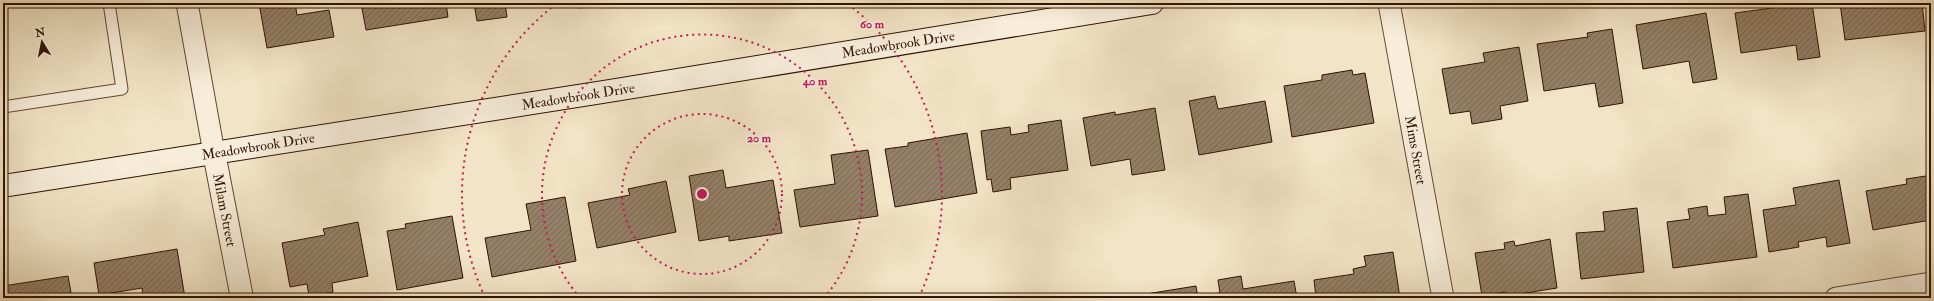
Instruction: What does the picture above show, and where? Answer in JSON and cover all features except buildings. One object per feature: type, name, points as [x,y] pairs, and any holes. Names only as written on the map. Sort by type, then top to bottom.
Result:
[{"type":"main road","name":"Meadowbrook Drive","points":[[3,186],[1152,3]]},
{"type":"main road","name":"Milam Street","points":[[214,153],[242,298]]},
{"type":"street","name":"Milam Street","points":[[186,3],[214,153]]},
{"type":"street","name":"Mims Street","points":[[1389,3],[1443,298]]},
{"type":"street","points":[[1836,298],[1931,283]]},
{"type":"lane","points":[[3,108],[122,88],[109,3]]}]
